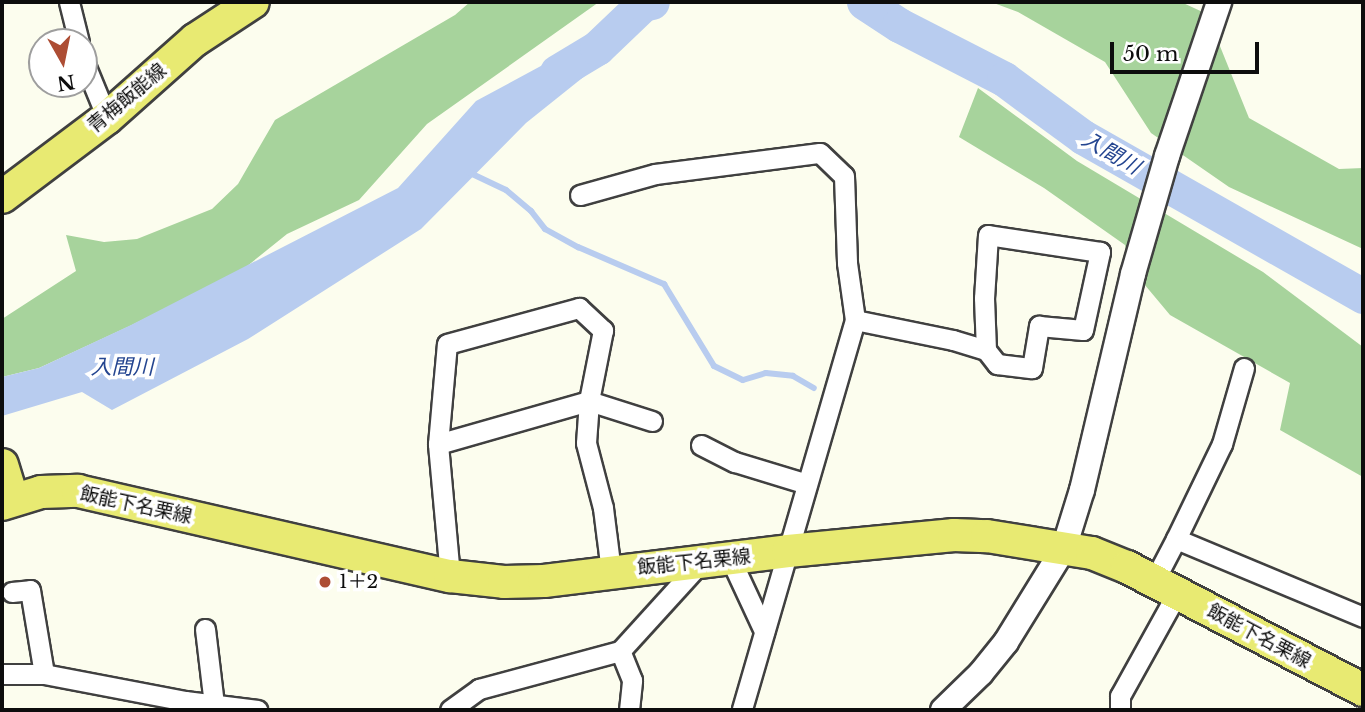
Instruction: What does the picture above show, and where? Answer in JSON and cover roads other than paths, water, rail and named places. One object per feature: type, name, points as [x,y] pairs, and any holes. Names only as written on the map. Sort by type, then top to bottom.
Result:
[{"type":"main road","name":"青梅飯能線","points":[[2,197],[107,118],[195,40],[253,2]]},
{"type":"main road","points":[[2,466],[7,501]]},
{"type":"main road","name":"飯能下名栗線","points":[[7,501],[41,492],[78,491],[450,576],[504,582],[544,581],[716,559],[954,535],[986,536],[1092,553],[1166,587],[1363,690]]},
{"type":"street","points":[[69,2],[76,28]]},
{"type":"street","points":[[943,710],[981,673],[1006,642],[1064,548],[1082,490],[1133,274],[1219,2]]},
{"type":"street","points":[[98,96],[107,118]]},
{"type":"street","points":[[580,195],[655,174],[820,153],[844,176],[847,263],[855,320],[742,710]]},
{"type":"street","points":[[855,320],[986,350],[997,364],[1032,368],[1039,326],[1083,330],[1100,252],[988,235],[984,298],[986,350]]},
{"type":"street","points":[[450,576],[438,444],[447,344],[579,308],[603,330],[589,401],[586,443],[603,508],[611,571]]},
{"type":"street","points":[[1120,710],[1120,696],[1166,587],[1176,538],[1222,444],[1244,368]]},
{"type":"street","points":[[438,444],[589,401],[652,421]]},
{"type":"street","points":[[701,445],[735,462],[807,484]]},
{"type":"street","points":[[1176,538],[1363,617]]},
{"type":"street","points":[[450,710],[479,689],[620,651],[716,559],[764,631]]},
{"type":"street","points":[[12,592],[30,590],[44,674]]},
{"type":"street","points":[[205,629],[214,705]]},
{"type":"street","points":[[620,651],[632,680],[629,710]]},
{"type":"street","points":[[2,674],[44,674],[214,705],[257,710]]},
{"type":"water","name":"入間川","points":[[589,40],[606,59],[526,123],[421,229],[248,339],[112,410],[82,392],[2,416],[2,377],[39,368],[131,325],[398,188],[476,101]]},
{"type":"waterway","name":"入間川","points":[[557,72],[597,48],[643,4],[652,2]]},
{"type":"waterway","name":"入間川","points":[[864,2],[899,25],[1004,79],[1083,137],[1363,296]]},
{"type":"waterway","points":[[468,172],[506,190],[531,211],[545,229],[578,247],[664,284],[714,366],[743,380],[766,373],[793,376],[814,388]]},
{"type":"waterway","name":"入間川","points":[[1359,292],[1363,287]]},
{"type":"place","name":"1＋2","points":[[325,582]]}]
